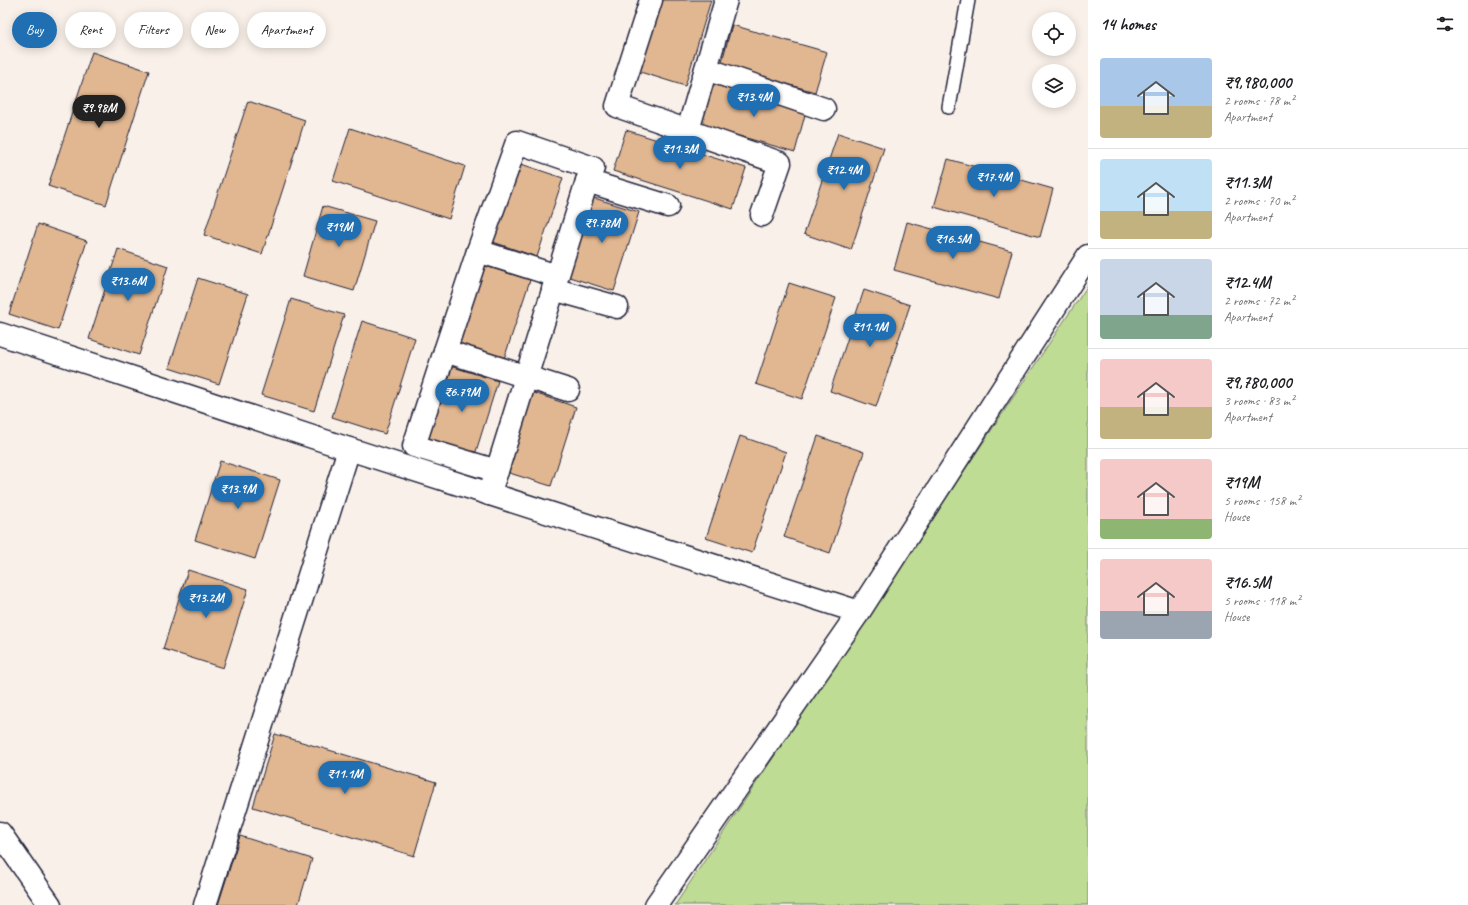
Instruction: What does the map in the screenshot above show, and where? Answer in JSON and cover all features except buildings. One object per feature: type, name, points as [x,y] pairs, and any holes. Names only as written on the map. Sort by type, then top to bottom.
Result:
[{"type":"street","points":[[651,0],[617,106],[780,163],[762,215]]},
{"type":"street","points":[[688,130],[726,0]]},
{"type":"street","points":[[706,69],[824,109]]},
{"type":"street","points":[[489,494],[497,470],[587,181],[593,168],[517,142],[478,251],[414,446],[497,470]]},
{"type":"street","points":[[587,181],[668,206]]},
{"type":"street","points":[[478,251],[617,307]]},
{"type":"street","points":[[656,905],[859,612],[1088,256]]},
{"type":"street","points":[[0,334],[349,449],[859,612]]},
{"type":"street","points":[[445,351],[568,390]]},
{"type":"street","points":[[204,905],[349,449]]},
{"type":"street","points":[[0,833],[50,905]]},
{"type":"lane","points":[[949,107],[968,0]]},
{"type":"green space","points":[[1088,285],[1088,905],[675,905]]}]
